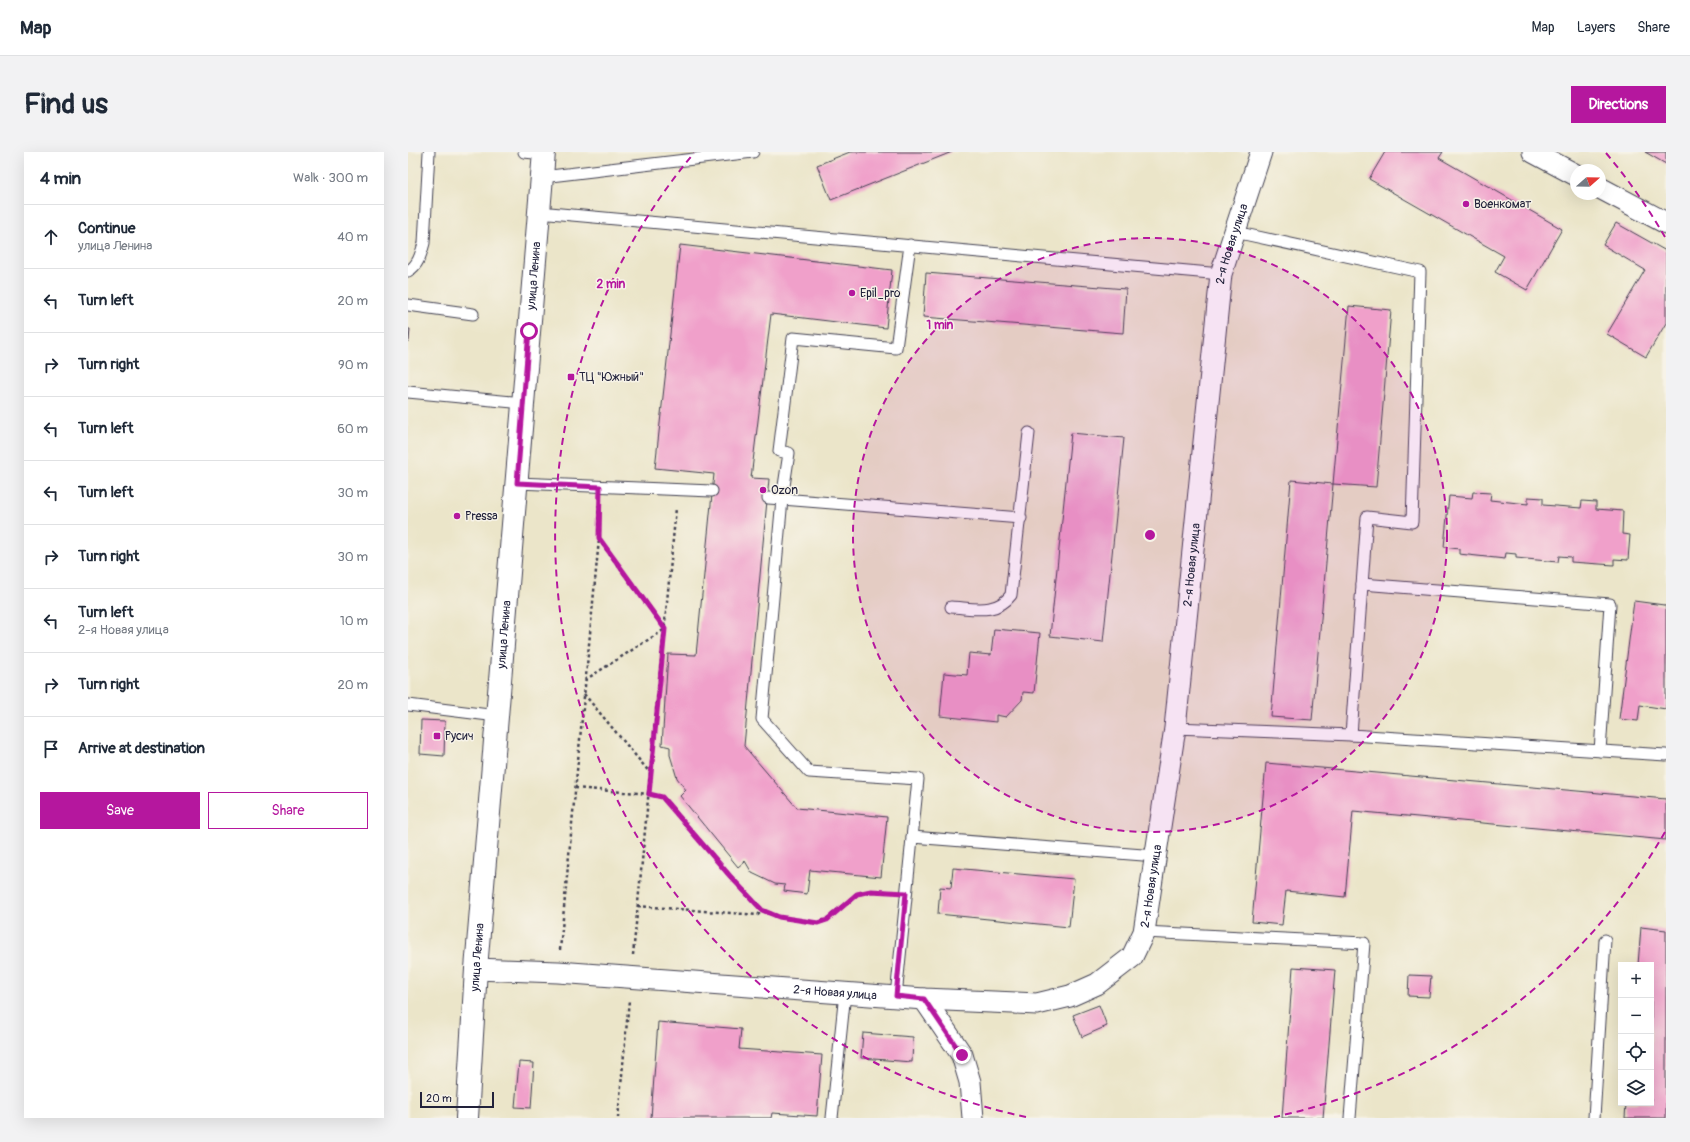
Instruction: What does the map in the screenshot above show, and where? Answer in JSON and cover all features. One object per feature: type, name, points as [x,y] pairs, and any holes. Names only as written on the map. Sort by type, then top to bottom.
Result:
[{"type":"main road","name":"улица Ленина","points":[[467,1118],[476,969],[542,176],[537,153]]},
{"type":"street","name":"2-я Новая улица","points":[[476,969],[558,972],[924,999],[1036,1004],[1070,996],[1097,984],[1132,957],[1144,932],[1175,728],[1221,274],[1261,152]]},
{"type":"street","points":[[1533,152],[1570,172]]},
{"type":"street","points":[[1606,191],[1666,223]]},
{"type":"street","points":[[924,999],[962,1055],[970,1082],[973,1118]]},
{"type":"lane","points":[[408,271],[413,268],[421,255],[424,243],[429,152]]},
{"type":"lane","points":[[542,176],[753,152]]},
{"type":"lane","points":[[539,212],[1221,274]]},
{"type":"lane","points":[[1235,232],[1420,272],[1412,522],[1367,517],[1351,735]]},
{"type":"lane","points":[[896,996],[918,779],[809,772],[762,719],[782,500],[789,452],[779,451],[793,338],[896,348],[910,245]]},
{"type":"lane","points":[[408,305],[474,314]]},
{"type":"lane","points":[[408,392],[524,403]]},
{"type":"lane","points":[[951,607],[986,610],[997,607],[1006,602],[1011,595],[1030,433]]},
{"type":"lane","points":[[517,483],[712,491]]},
{"type":"lane","points":[[768,498],[1021,518]]},
{"type":"lane","points":[[1362,584],[1610,604],[1600,751]]},
{"type":"lane","points":[[408,705],[497,716]]},
{"type":"lane","points":[[1175,728],[1351,735],[1666,755]]},
{"type":"lane","points":[[912,837],[1156,856]]},
{"type":"lane","points":[[1144,932],[1364,943],[1350,1118]]},
{"type":"lane","points":[[1594,1118],[1605,940]]},
{"type":"lane","points":[[832,1118],[846,993]]},
{"type":"path","points":[[558,972],[599,538],[600,487]]},
{"type":"path","points":[[618,1118],[678,489]]},
{"type":"path","points":[[599,538],[665,629]]},
{"type":"path","points":[[585,680],[665,629]]},
{"type":"path","points":[[584,694],[651,774]]},
{"type":"path","points":[[575,788],[649,794],[662,797],[730,876],[762,910],[779,917],[818,923],[827,920],[857,894],[871,891],[906,893]]},
{"type":"path","points":[[638,906],[758,915],[762,910]]},
{"type":"building","points":[[850,152],[952,152],[831,200],[817,165]]},
{"type":"building","name":"Военкомат","points":[[1385,152],[1443,152],[1439,158],[1562,229],[1527,290],[1495,272],[1504,256],[1369,179]]},
{"type":"building","points":[[1645,152],[1666,152],[1666,164]]},
{"type":"building","points":[[1616,223],[1666,251],[1666,323],[1646,357],[1607,334],[1645,270],[1603,245]]},
{"type":"building","points":[[680,245],[892,270],[886,328],[771,314],[751,478],[769,479],[744,746],[797,808],[887,817],[881,877],[810,870],[807,894],[784,891],[785,885],[775,884],[752,873],[745,861],[738,867],[680,796],[686,790],[677,778],[670,755],[670,747],[662,745],[668,654],[696,655],[714,474],[655,468]]},
{"type":"building","points":[[926,273],[1126,289],[1123,333],[923,317]]},
{"type":"building","points":[[1349,306],[1391,310],[1376,487],[1333,484]]},
{"type":"building","points":[[408,329],[410,329],[409,341],[408,341]]},
{"type":"building","points":[[1071,433],[1124,438],[1103,642],[1050,636]]},
{"type":"building","points":[[1291,480],[1333,484],[1312,720],[1271,717]]},
{"type":"building","points":[[1473,492],[1491,493],[1490,500],[1528,504],[1528,497],[1543,498],[1543,505],[1581,508],[1582,501],[1596,502],[1596,509],[1623,511],[1622,534],[1630,535],[1628,560],[1614,559],[1614,565],[1571,562],[1571,557],[1559,556],[1558,562],[1516,558],[1516,554],[1506,553],[1505,559],[1459,554],[1459,549],[1444,547],[1449,496],[1472,498]]},
{"type":"building","points":[[1634,601],[1664,605],[1666,608],[1666,709],[1640,705],[1638,721],[1619,719]]},
{"type":"building","points":[[994,629],[1040,633],[1034,693],[1023,692],[1022,700],[1006,717],[996,715],[996,722],[940,716],[944,673],[967,675],[969,653],[991,655]]},
{"type":"building","points":[[421,720],[445,721],[444,756],[420,754]]},
{"type":"building","points":[[1266,763],[1666,799],[1666,840],[1353,811],[1345,897],[1286,891],[1282,925],[1252,922]]},
{"type":"building","points":[[953,868],[1074,879],[1069,927],[938,914],[940,887],[951,888]]},
{"type":"building","points":[[1641,927],[1666,930],[1666,1118],[1625,1118],[1626,1106],[1654,1106],[1654,962],[1638,962]]},
{"type":"building","points":[[1293,967],[1335,970],[1323,1118],[1282,1118]]},
{"type":"building","points":[[1409,975],[1431,976],[1429,997],[1408,996]]},
{"type":"building","points":[[1099,1005],[1107,1026],[1082,1037],[1073,1015]]},
{"type":"building","points":[[658,1022],[741,1029],[739,1049],[822,1055],[817,1116],[772,1113],[771,1118],[651,1118]]},
{"type":"building","points":[[863,1033],[913,1037],[912,1062],[861,1058]]},
{"type":"building","points":[[519,1062],[534,1063],[531,1108],[515,1107]]},
{"type":"place","name":"Военкомат","points":[[1466,204]]},
{"type":"place","name":"Epil_pro","points":[[852,293]]},
{"type":"place","name":"ТЦ \"Южный\"","points":[[571,377]]},
{"type":"place","name":"Ozon","points":[[763,490]]},
{"type":"place","name":"Pressa","points":[[457,516]]},
{"type":"place","name":"Русич","points":[[437,736]]},
{"type":"route","points":[[529,331],[517,483],[600,487],[599,538],[665,629],[649,794],[662,797],[730,876],[762,910],[779,917],[818,923],[827,920],[857,894],[871,891],[906,893],[896,996],[924,999],[962,1055]]}]
